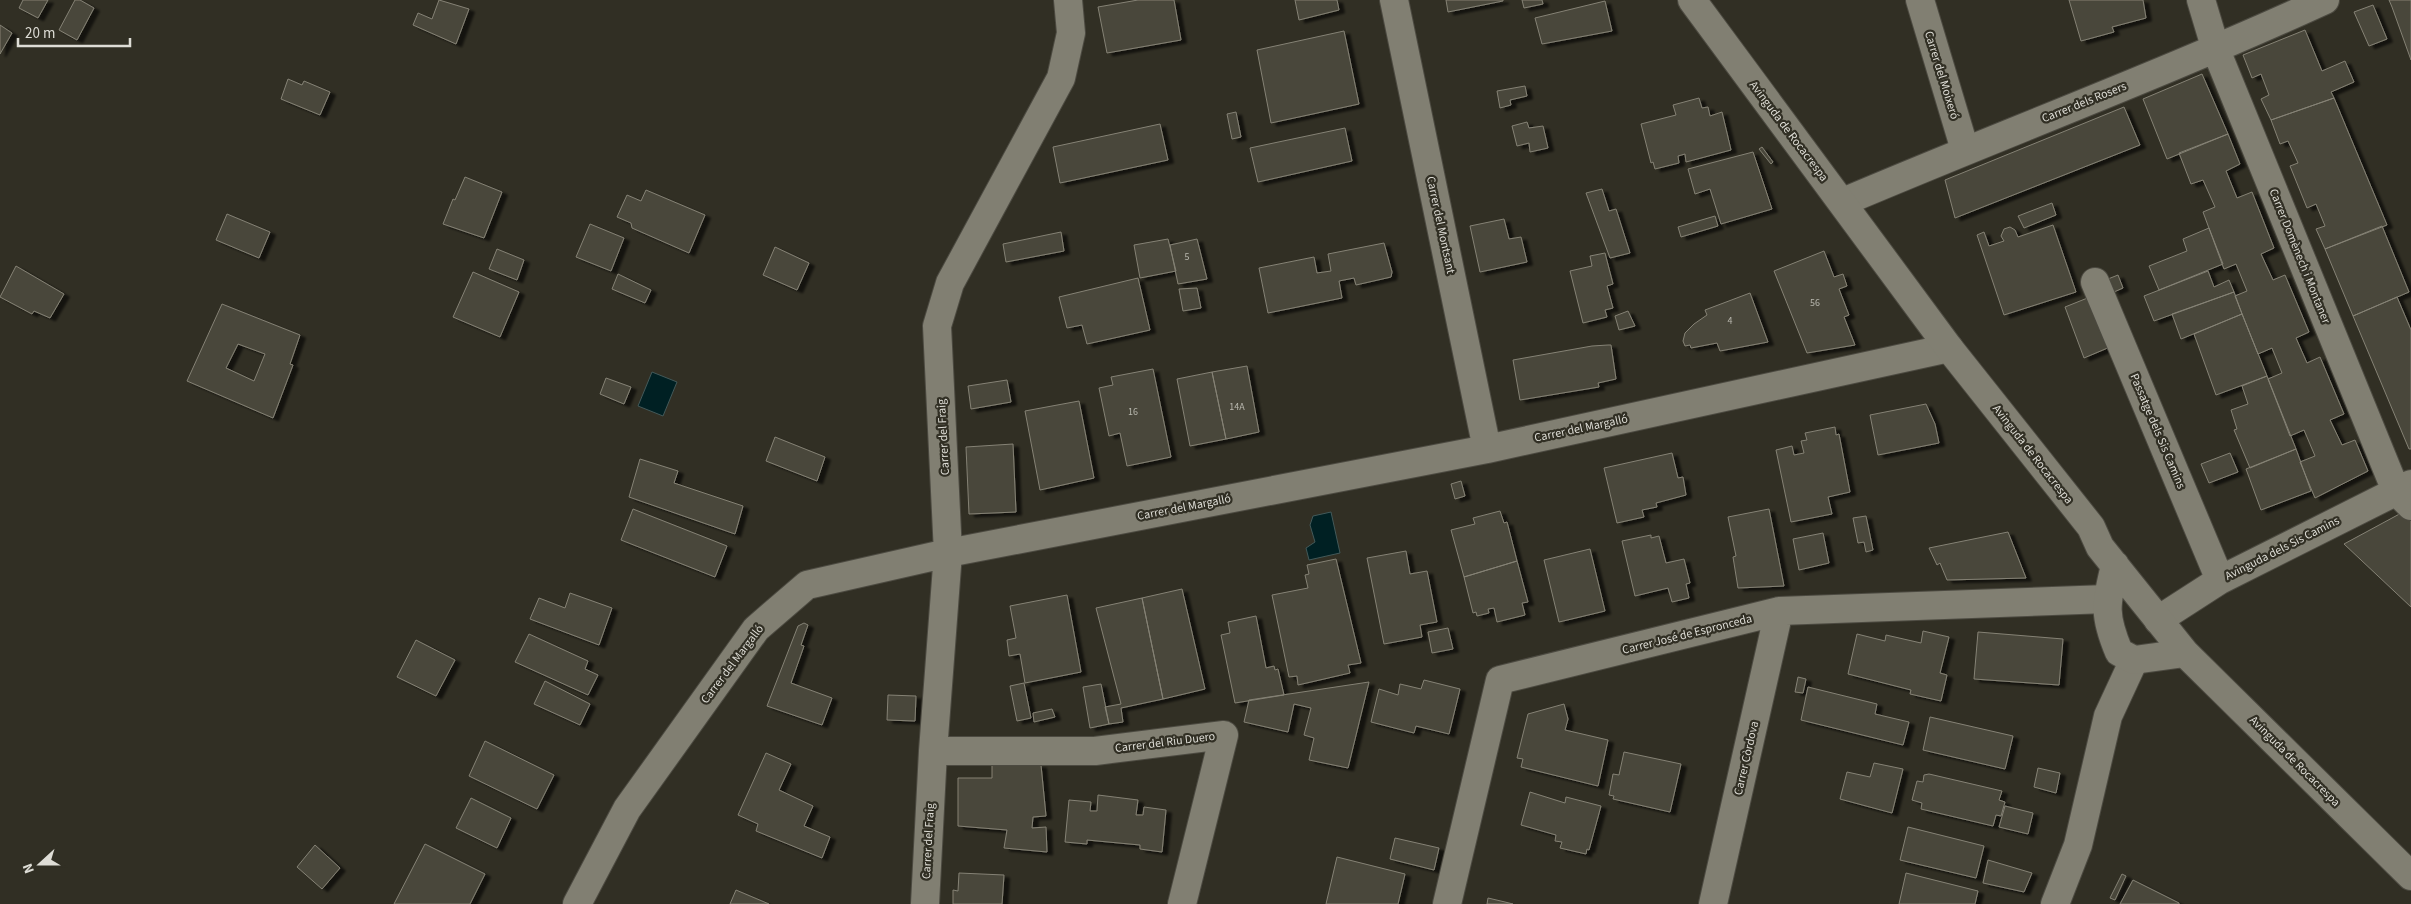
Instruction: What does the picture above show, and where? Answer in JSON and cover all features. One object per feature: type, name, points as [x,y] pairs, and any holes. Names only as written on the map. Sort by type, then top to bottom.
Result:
[{"type":"street","name":"Carrer del Fraig","points":[[925,904],[933,751],[948,553],[937,326],[950,283],[1061,78],[1071,34],[1068,0]]},
{"type":"street","name":"Carrer del Montsant","points":[[1394,0],[1487,449]]},
{"type":"street","name":"Avinguda de Rocacrespa","points":[[1692,0],[1949,348],[2091,527],[2100,547],[2185,653],[2411,876]]},
{"type":"street","name":"Carrer del Moixeró","points":[[1920,0],[1965,150]]},
{"type":"street","name":"Carrer Domènech i Montaner","points":[[2201,0],[2216,50],[2406,494]]},
{"type":"street","name":"Carrer dels Rosers","points":[[1843,202],[1965,150],[2216,50],[2325,0]]},
{"type":"street","name":"Passatge dels Sis Camins","points":[[2095,282],[2220,580]]},
{"type":"street","name":"Carrer del Margalló","points":[[577,904],[627,809],[756,629],[807,585],[948,553],[1487,449],[1949,348]]},
{"type":"street","name":"Avinguda dels Sis Camins","points":[[2158,620],[2220,580],[2406,494]]},
{"type":"street","points":[[2115,565],[2107,599],[2108,625],[2119,652],[2134,660],[2185,653]]},
{"type":"street","name":"Carrer José de Espronceda","points":[[1447,904],[1500,680],[1779,611],[2107,599]]},
{"type":"street","name":"Carrer Còrdova","points":[[1713,904],[1779,611]]},
{"type":"street","points":[[2055,904],[2078,845],[2108,716],[2134,660]]},
{"type":"street","name":"Carrer del Riu Duero","points":[[933,751],[1095,751],[1224,735],[1182,904]]},
{"type":"water","points":[[652,372],[677,382],[663,416],[638,406]]},
{"type":"water","points":[[1331,512],[1340,553],[1309,560],[1306,548],[1315,542],[1310,525],[1313,516]]},
{"type":"building","points":[[23,0],[48,0],[38,18],[19,8]]},
{"type":"building","points":[[75,0],[80,0],[94,8],[77,40],[59,30]]},
{"type":"building","points":[[439,0],[469,9],[456,44],[413,25],[418,13],[432,19]]},
{"type":"building","points":[[1138,0],[1174,0],[1181,40],[1107,53],[1098,7]]},
{"type":"building","points":[[1295,0],[1337,0],[1339,10],[1299,20]]},
{"type":"building","points":[[1446,0],[1503,0],[1503,1],[1448,12]]},
{"type":"building","points":[[1522,0],[1542,0],[1543,4],[1524,8]]},
{"type":"building","points":[[2069,0],[2143,0],[2146,18],[2112,27],[2114,32],[2081,41]]},
{"type":"building","points":[[2389,0],[2411,0],[2411,60],[2392,7]]},
{"type":"building","points":[[1605,1],[1612,31],[1542,44],[1535,18]]},
{"type":"building","points":[[2373,5],[2387,39],[2369,46],[2354,12]]},
{"type":"building","points":[[0,25],[12,33],[0,54]]},
{"type":"building","points":[[2305,30],[2322,71],[2345,61],[2354,82],[2331,92],[2334,98],[2271,120],[2261,99],[2269,95],[2261,74],[2252,78],[2243,55]]},
{"type":"building","points":[[1344,31],[1359,104],[1271,123],[1257,50]]},
{"type":"building","points":[[2202,74],[2228,134],[2167,159],[2143,99]]},
{"type":"building","points":[[288,79],[302,85],[304,81],[330,92],[320,115],[281,99]]},
{"type":"building","points":[[1525,86],[1527,96],[1510,100],[1511,105],[1500,108],[1497,91]]},
{"type":"building","points":[[1699,98],[1702,108],[1708,107],[1710,116],[1722,112],[1731,150],[1686,162],[1685,154],[1678,156],[1679,163],[1655,169],[1653,162],[1651,163],[1641,124],[1676,115],[1673,105]]},
{"type":"building","points":[[2334,98],[2387,225],[2325,249],[2316,229],[2325,226],[2316,204],[2307,208],[2290,166],[2298,163],[2288,141],[2280,144],[2271,120]]},
{"type":"building","points":[[2124,107],[2140,145],[1955,218],[1945,180]]},
{"type":"building","points":[[1236,112],[1241,137],[1232,139],[1227,114]]},
{"type":"building","points":[[1527,122],[1529,128],[1543,126],[1548,148],[1530,152],[1529,143],[1517,146],[1512,126]]},
{"type":"building","points":[[1160,124],[1168,160],[1060,183],[1053,147]]},
{"type":"building","points":[[1345,128],[1352,161],[1258,182],[1250,148]]},
{"type":"building","points":[[2228,134],[2240,164],[2226,171],[2237,198],[2252,192],[2274,248],[2261,254],[2273,280],[2285,275],[2309,332],[2296,338],[2307,363],[2320,357],[2344,414],[2330,420],[2342,445],[2355,440],[2368,471],[2315,498],[2300,462],[2315,456],[2304,430],[2290,436],[2268,379],[2282,373],[2272,348],[2258,354],[2235,296],[2247,291],[2236,264],[2224,269],[2203,212],[2215,207],[2203,180],[2191,184],[2179,153]]},
{"type":"building","points":[[1762,147],[1773,162],[1771,164],[1759,149]]},
{"type":"building","points":[[1753,152],[1772,209],[1721,224],[1710,189],[1695,194],[1688,169]]},
{"type":"building","points":[[465,177],[502,192],[484,238],[443,224],[453,199],[455,200]]},
{"type":"building","points":[[1602,189],[1609,211],[1616,209],[1630,253],[1610,258],[1586,193]]},
{"type":"building","points":[[646,190],[705,215],[689,253],[632,228],[631,223],[617,217],[627,195],[641,201]]},
{"type":"building","points":[[2052,203],[2056,215],[2024,228],[2018,216]]},
{"type":"building","points":[[227,214],[270,232],[259,258],[216,240]]},
{"type":"building","points":[[1715,216],[1718,226],[1681,237],[1678,227]]},
{"type":"building","points":[[1504,219],[1509,239],[1521,237],[1527,262],[1480,272],[1470,226]]},
{"type":"building","points":[[590,224],[624,238],[611,271],[576,257]]},
{"type":"building","points":[[2053,225],[2076,292],[2004,315],[1977,235],[1984,232],[1989,246],[2004,241],[2001,236],[2004,229],[2010,227],[2015,230],[2018,237]]},
{"type":"building","points":[[2382,226],[2409,292],[2353,316],[2325,249]]},
{"type":"building","points":[[2209,228],[2223,264],[2159,290],[2149,266],[2187,251],[2183,239]]},
{"type":"building","points":[[1061,232],[1064,251],[1006,262],[1003,244]]},
{"type":"building","points":[[1168,239],[1176,271],[1140,278],[1134,245]]},
{"type":"building","points":[[1197,239],[1207,279],[1178,284],[1170,245]]},
{"type":"building","points":[[1384,243],[1392,272],[1391,277],[1356,285],[1354,278],[1339,281],[1342,298],[1268,313],[1259,268],[1314,257],[1317,273],[1331,271],[1328,254]]},
{"type":"building","points":[[775,247],[809,263],[797,290],[763,275]]},
{"type":"building","points":[[497,249],[524,260],[517,280],[489,269]]},
{"type":"building","points":[[1824,251],[1834,277],[1843,274],[1847,286],[1839,289],[1849,315],[1844,317],[1855,345],[1807,353],[1774,271]]},
{"type":"building","points":[[1605,253],[1613,284],[1607,286],[1613,308],[1605,310],[1607,317],[1583,323],[1570,271],[1592,266],[1590,256]]},
{"type":"building","points":[[16,266],[64,294],[50,318],[34,311],[32,314],[0,297]]},
{"type":"building","points":[[2208,271],[2214,287],[2229,280],[2234,292],[2154,321],[2144,296]]},
{"type":"building","points":[[473,272],[519,292],[500,337],[453,317]]},
{"type":"building","points":[[618,274],[651,290],[645,303],[612,289]]},
{"type":"building","points":[[2118,275],[2123,288],[2114,292],[2108,279]]},
{"type":"building","points":[[1138,278],[1150,330],[1087,344],[1082,325],[1067,328],[1059,297]]},
{"type":"building","points":[[1197,288],[1201,308],[1183,311],[1179,289]]},
{"type":"building","points":[[2234,292],[2242,314],[2181,339],[2172,314]]},
{"type":"building","points":[[1750,293],[1768,342],[1720,351],[1717,343],[1691,348],[1690,345],[1685,346],[1683,341],[1685,333],[1707,315],[1705,310]]},
{"type":"building","points":[[2090,297],[2110,347],[2084,358],[2065,307]]},
{"type":"building","points":[[2397,297],[2411,330],[2411,449],[2409,449],[2353,316]]},
{"type":"building","points":[[222,304],[300,335],[290,364],[293,365],[273,418],[187,381]],"holes":[[[238,344],[265,354],[254,381],[226,368]]]},
{"type":"building","points":[[1628,311],[1635,326],[1619,330],[1615,316]]},
{"type":"building","points":[[2242,314],[2267,376],[2216,395],[2194,334]]},
{"type":"building","points":[[1611,345],[1616,379],[1598,383],[1599,387],[1520,400],[1513,360],[1592,346]]},
{"type":"building","points":[[1247,366],[1259,432],[1226,439],[1212,372]]},
{"type":"building","points":[[1153,369],[1171,457],[1127,466],[1120,433],[1109,436],[1099,388],[1113,385],[1111,377]]},
{"type":"building","points":[[1212,372],[1226,439],[1190,446],[1177,379]]},
{"type":"building","points":[[2267,376],[2296,449],[2250,468],[2234,430],[2237,429],[2231,410],[2248,404],[2242,386]]},
{"type":"building","points":[[606,378],[631,387],[624,404],[600,394]]},
{"type":"building","points":[[1007,380],[1011,402],[971,409],[968,386]]},
{"type":"building","points":[[1079,401],[1094,478],[1040,490],[1025,411]]},
{"type":"building","points":[[1926,404],[1935,424],[1939,443],[1878,455],[1870,415]]},
{"type":"building","points":[[1835,427],[1836,435],[1839,434],[1850,492],[1828,497],[1832,514],[1791,522],[1776,450],[1792,446],[1794,455],[1804,453],[1801,441],[1807,440],[1805,433]]},
{"type":"building","points":[[775,437],[825,457],[817,481],[766,461]]},
{"type":"building","points":[[1013,444],[1016,512],[969,514],[966,447]]},
{"type":"building","points":[[2296,449],[2311,491],[2261,510],[2246,469]]},
{"type":"building","points":[[1672,453],[1678,478],[1683,477],[1686,495],[1656,503],[1657,507],[1642,510],[1644,517],[1617,523],[1604,468]]},
{"type":"building","points":[[2230,453],[2238,472],[2209,483],[2201,464]]},
{"type":"building","points":[[640,459],[678,471],[674,483],[743,506],[735,534],[629,497]]},
{"type":"building","points":[[1461,481],[1465,496],[1455,499],[1451,484]]},
{"type":"building","points":[[633,509],[727,546],[715,577],[621,540]]},
{"type":"building","points":[[1769,509],[1784,586],[1738,588],[1733,557],[1736,556],[1728,517]]},
{"type":"building","points":[[1500,511],[1504,523],[1507,522],[1517,561],[1464,577],[1451,530],[1475,524],[1473,518]]},
{"type":"building","points":[[2405,511],[2411,517],[2411,607],[2344,544]]},
{"type":"building","points":[[1866,516],[1873,550],[1866,552],[1864,542],[1858,543],[1853,518]]},
{"type":"building","points":[[2008,532],[2026,578],[1947,580],[1940,563],[1937,565],[1929,548]]},
{"type":"building","points":[[1823,533],[1829,563],[1799,570],[1793,539]]},
{"type":"building","points":[[1651,535],[1651,538],[1659,536],[1666,563],[1684,559],[1690,583],[1686,584],[1689,598],[1672,602],[1668,588],[1635,596],[1622,541]]},
{"type":"building","points":[[1590,549],[1605,611],[1559,622],[1544,560]]},
{"type":"building","points":[[1406,551],[1410,574],[1427,571],[1437,622],[1420,625],[1422,637],[1384,644],[1367,558]]},
{"type":"building","points":[[1336,559],[1361,663],[1348,665],[1350,673],[1298,685],[1297,676],[1289,677],[1272,595],[1308,588],[1305,575],[1309,574],[1307,565]]},
{"type":"building","points":[[1517,561],[1528,602],[1522,603],[1525,615],[1497,622],[1494,608],[1488,609],[1489,613],[1477,616],[1476,612],[1473,613],[1464,577]]},
{"type":"building","points":[[1182,589],[1205,689],[1163,699],[1142,598]]},
{"type":"building","points":[[570,593],[612,608],[599,645],[530,619],[539,598],[565,608]]},
{"type":"building","points":[[1067,595],[1081,672],[1025,683],[1020,654],[1009,656],[1007,640],[1016,638],[1010,606]]},
{"type":"building","points":[[1142,598],[1163,699],[1121,708],[1123,722],[1109,724],[1105,707],[1121,704],[1096,608]]},
{"type":"building","points":[[1256,616],[1266,668],[1274,666],[1275,670],[1278,669],[1284,695],[1235,703],[1221,635],[1230,633],[1228,622]]},
{"type":"building","points":[[804,623],[808,625],[801,645],[804,646],[791,683],[832,698],[822,725],[767,706],[798,626]]},
{"type":"building","points":[[1448,628],[1453,649],[1432,653],[1428,632]]},
{"type":"building","points":[[1923,631],[1949,637],[1940,673],[1947,675],[1941,701],[1910,694],[1911,690],[1848,674],[1857,634],[1885,641],[1886,635],[1921,643]]},
{"type":"building","points":[[1978,632],[2063,639],[2059,685],[1974,679]]},
{"type":"building","points":[[529,634],[588,661],[585,669],[598,675],[588,695],[515,662]]},
{"type":"building","points":[[416,640],[455,660],[436,696],[397,677]]},
{"type":"building","points":[[1798,677],[1806,679],[1803,693],[1795,692]]},
{"type":"building","points":[[1424,680],[1460,689],[1449,734],[1416,726],[1414,733],[1371,722],[1379,689],[1398,695],[1400,684],[1421,689]]},
{"type":"building","points":[[545,681],[590,704],[580,725],[534,704]]},
{"type":"building","points":[[1369,682],[1348,768],[1309,760],[1314,738],[1304,735],[1311,708],[1294,704],[1288,732],[1244,722],[1249,700]]},
{"type":"building","points":[[1024,683],[1031,718],[1017,721],[1010,686]]},
{"type":"building","points":[[1101,684],[1109,724],[1090,728],[1083,687]]},
{"type":"building","points":[[1808,687],[1877,704],[1875,714],[1909,722],[1903,745],[1801,720]]},
{"type":"building","points":[[888,695],[916,696],[915,721],[887,720]]},
{"type":"building","points":[[1564,704],[1568,719],[1565,730],[1608,740],[1598,786],[1521,767],[1523,759],[1517,758],[1528,714]]},
{"type":"building","points":[[1052,709],[1055,717],[1034,722],[1033,713]]},
{"type":"building","points":[[1930,717],[2013,736],[2005,769],[1923,750]]},
{"type":"building","points":[[485,741],[554,775],[537,809],[469,776]]},
{"type":"building","points":[[1624,752],[1681,764],[1670,812],[1613,799],[1614,796],[1609,795],[1613,774],[1619,775]]},
{"type":"building","points":[[766,753],[791,764],[779,790],[813,806],[804,826],[830,837],[822,858],[756,831],[758,824],[738,815]]},
{"type":"building","points":[[1874,763],[1903,769],[1892,813],[1840,799],[1847,772],[1870,777]]},
{"type":"building","points":[[992,764],[1041,765],[1046,816],[1033,817],[1032,828],[1046,827],[1047,852],[1004,848],[1007,830],[958,826],[958,778],[992,778]]},
{"type":"building","points":[[2038,768],[2060,773],[2056,793],[2034,787]]},
{"type":"building","points":[[1929,774],[2002,791],[1999,800],[2005,802],[2001,816],[1996,815],[1993,826],[1921,809],[1922,803],[1912,800],[1917,781],[1923,782],[1924,775]]},
{"type":"building","points":[[1530,792],[1565,803],[1566,797],[1601,806],[1589,850],[1587,849],[1586,854],[1560,848],[1562,842],[1555,841],[1556,835],[1521,825]]},
{"type":"building","points":[[1098,795],[1138,800],[1136,815],[1143,815],[1144,807],[1166,810],[1162,852],[1140,849],[1140,845],[1087,840],[1087,844],[1065,842],[1069,800],[1091,802],[1090,811],[1097,811]]},
{"type":"building","points":[[471,798],[511,818],[497,848],[456,828]]},
{"type":"building","points":[[2005,806],[2033,813],[2028,834],[1999,827]]},
{"type":"building","points":[[1908,827],[1984,846],[1976,878],[1900,860]]},
{"type":"building","points":[[1395,838],[1439,848],[1434,870],[1390,859]]},
{"type":"building","points":[[425,844],[485,874],[470,904],[394,904]]},
{"type":"building","points":[[315,845],[340,868],[322,889],[297,867]]},
{"type":"building","points":[[1337,857],[1405,874],[1398,904],[1326,904]]},
{"type":"building","points":[[1988,860],[2032,873],[2024,892],[1983,883]]},
{"type":"building","points":[[959,873],[1004,875],[1002,904],[953,904],[953,890],[958,891]]},
{"type":"building","points":[[1906,873],[1978,891],[1975,904],[1899,904]]},
{"type":"building","points":[[2122,874],[2126,876],[2115,900],[2110,898]]},
{"type":"building","points":[[2133,880],[2179,903],[2179,904],[2120,904]]},
{"type":"building","points":[[736,890],[769,904],[730,904]]},
{"type":"building","points":[[1488,898],[1505,902],[1513,904],[1487,904]]}]
